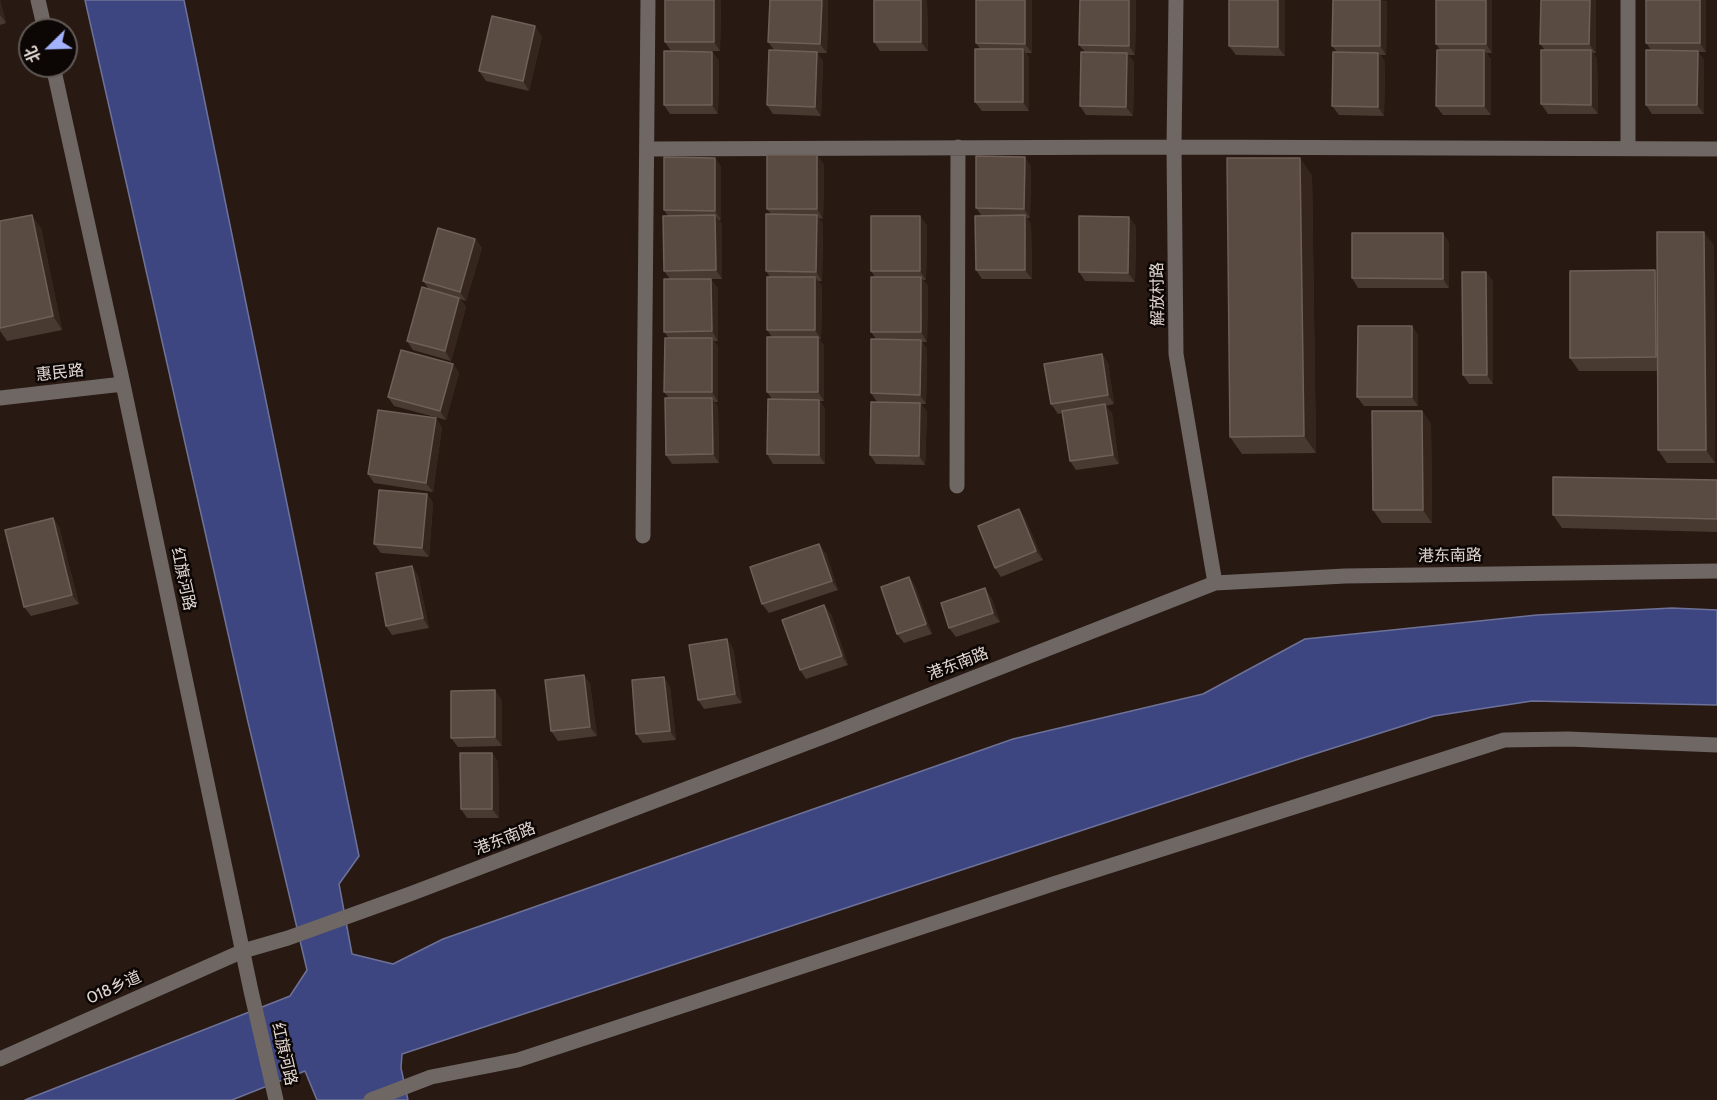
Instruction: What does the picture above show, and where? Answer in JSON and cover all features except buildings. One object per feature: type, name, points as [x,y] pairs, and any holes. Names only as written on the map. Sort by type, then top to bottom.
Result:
[{"type":"street","points":[[38,0],[42,18]]},
{"type":"street","points":[[643,536],[648,0]]},
{"type":"street","name":"解放村路","points":[[1176,0],[1174,147],[1176,354],[1215,584]]},
{"type":"street","points":[[1628,0],[1628,148]]},
{"type":"street","name":"红旗河路","points":[[56,78],[276,1100]]},
{"type":"street","points":[[647,149],[958,147],[1717,149]]},
{"type":"street","points":[[957,486],[958,147]]},
{"type":"street","name":"惠民路","points":[[0,398],[123,384]]},
{"type":"street","name":"港东南路","points":[[243,951],[288,938],[410,894],[828,735],[1215,584],[1345,576],[1717,571]]},
{"type":"street","points":[[371,1100],[431,1077],[518,1060],[1504,740],[1717,745]]},
{"type":"street","name":"018乡道","points":[[0,1059],[243,951]]},
{"type":"water","points":[[85,0],[184,0],[359,856],[339,884],[352,954],[393,964],[443,939],[1013,739],[1203,694],[1305,639],[1537,615],[1672,608],[1717,610],[1717,705],[1532,701],[1434,716],[402,1054],[401,1068],[408,1100],[317,1100],[305,1071],[232,1100],[25,1100],[290,996],[307,970],[248,722]]}]
